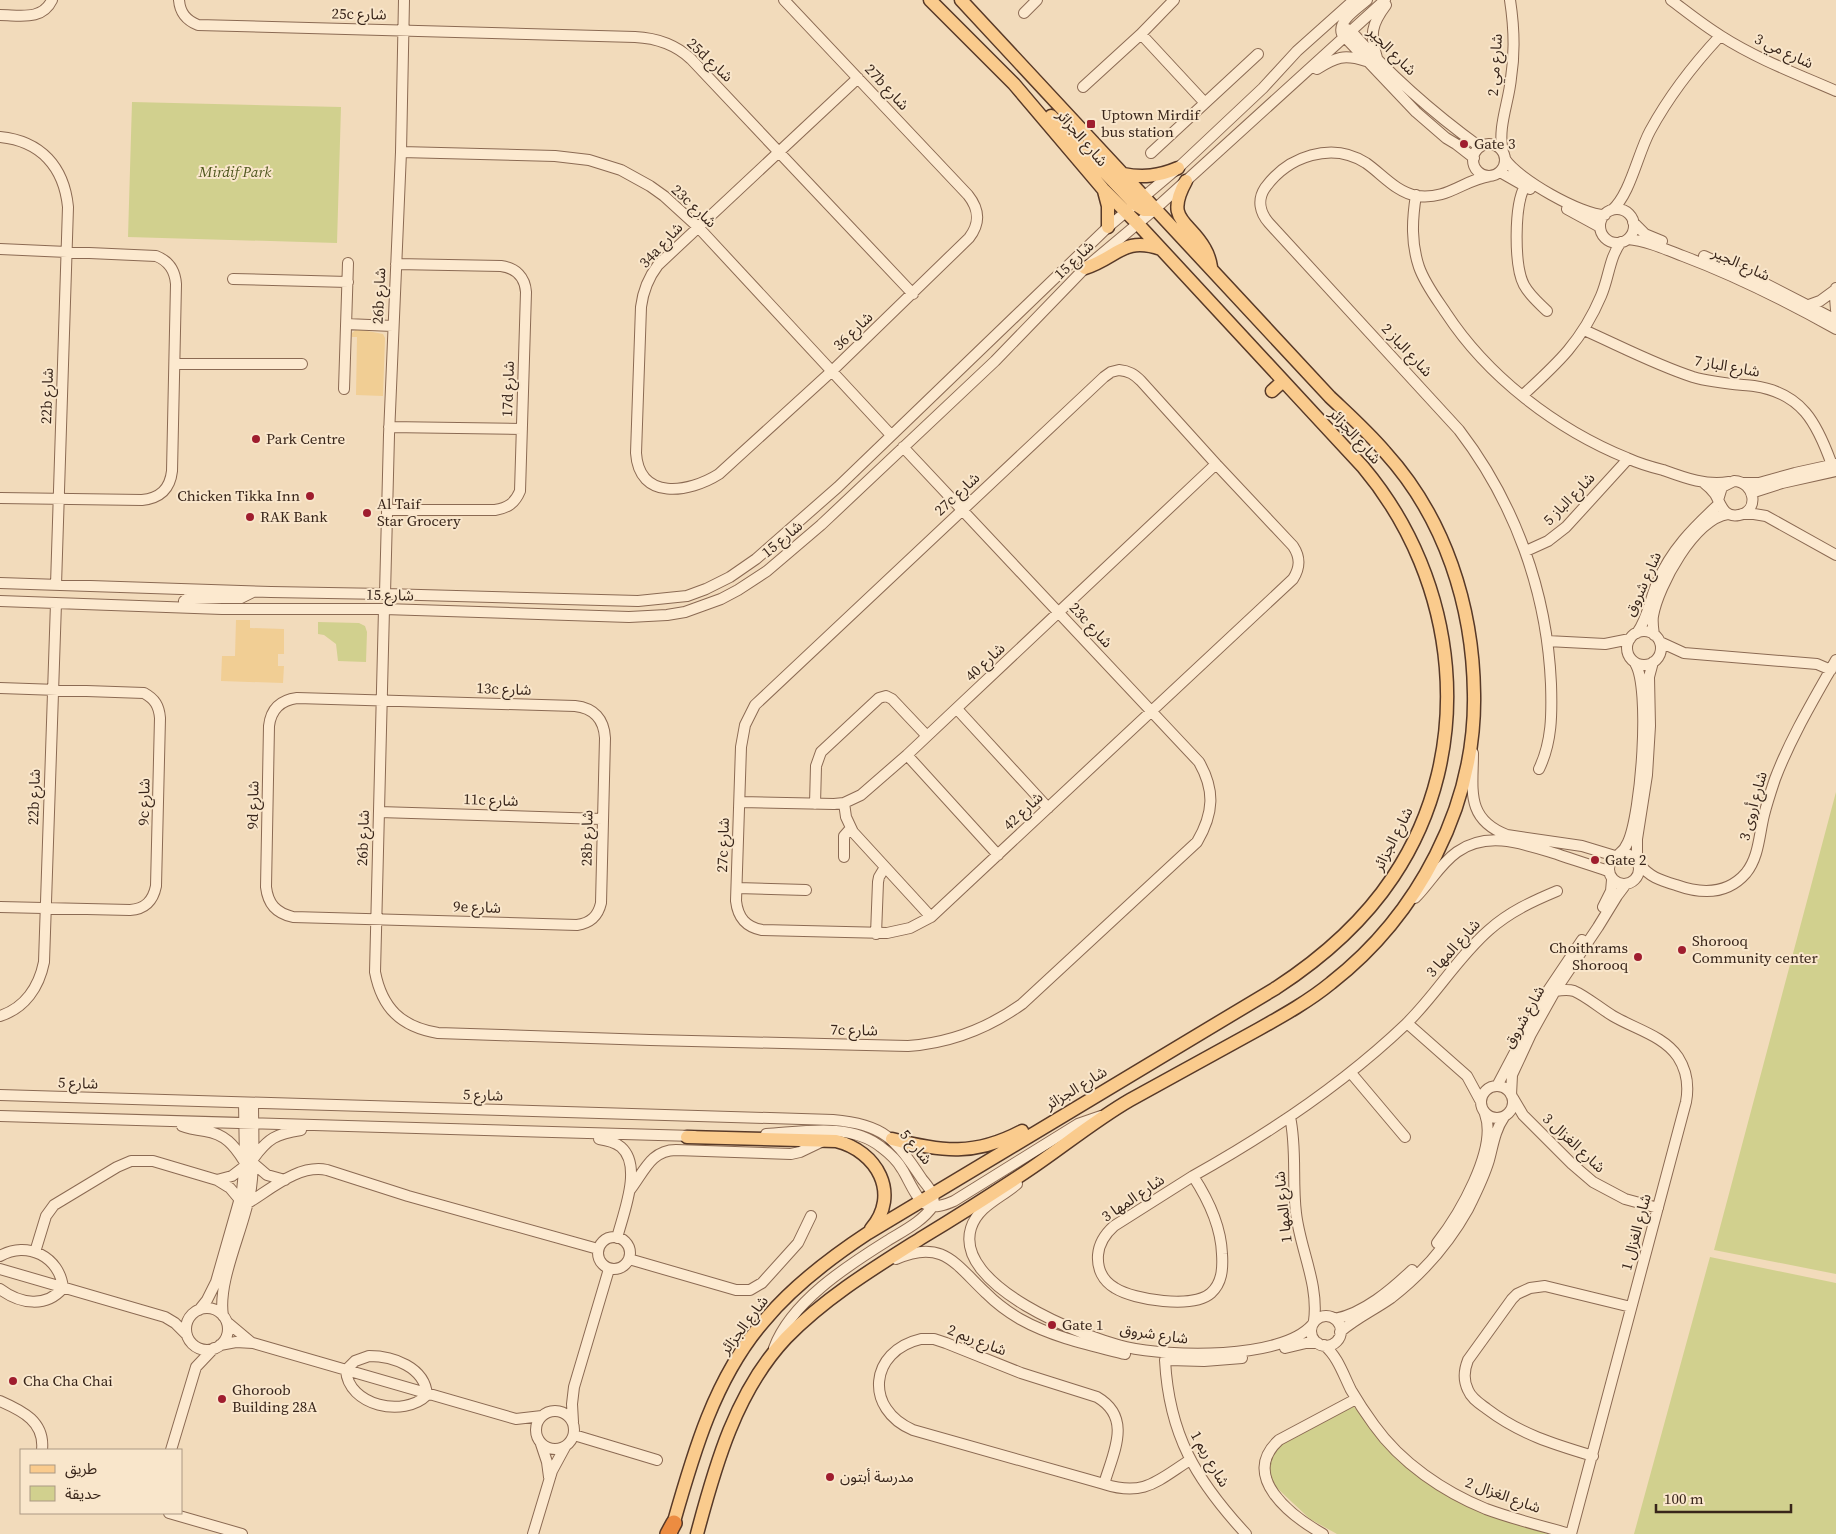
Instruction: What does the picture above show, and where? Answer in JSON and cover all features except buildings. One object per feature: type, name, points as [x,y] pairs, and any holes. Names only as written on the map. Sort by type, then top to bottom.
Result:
[{"type":"main road","name":"شارع الجزائر","points":[[697,1534],[708,1492],[731,1427],[750,1388],[771,1355],[816,1310],[849,1284],[1026,1172],[1106,1115],[1317,994],[1360,958],[1405,906],[1421,882],[1448,829],[1461,792],[1472,744],[1474,679],[1466,616],[1452,564],[1432,521],[1411,486],[1386,453],[1330,397],[1154,210],[1135,204],[1103,189],[1014,84],[930,0]]},
{"type":"main road","name":"شارع الجزائر","points":[[671,1530],[698,1442],[721,1387],[748,1341],[764,1321],[804,1280],[868,1232],[921,1202],[933,1200],[1070,1110],[1276,988],[1306,968],[1334,945],[1366,913],[1393,877],[1411,846],[1435,783],[1445,740],[1447,692],[1443,638],[1425,573],[1406,529],[1375,482],[1138,224],[1135,204],[1123,174],[961,0]]},
{"type":"main road","points":[[1014,84],[1035,98],[1135,204]]},
{"type":"main road","points":[[1123,174],[1146,176],[1162,174],[1178,168]]},
{"type":"main road","points":[[1186,181],[1178,200],[1179,215],[1205,248],[1212,270]]},
{"type":"main road","points":[[1103,189],[1108,206],[1108,227]]},
{"type":"main road","points":[[1085,268],[1097,264],[1128,246],[1141,244],[1161,249]]},
{"type":"main road","points":[[1272,391],[1283,381]]},
{"type":"main road","points":[[892,1140],[934,1149],[962,1150],[982,1147],[1002,1141],[1044,1119],[1070,1110]]},
{"type":"main road","points":[[687,1137],[823,1141],[848,1144],[864,1153],[876,1166],[881,1177],[884,1198],[879,1217],[868,1232]]},
{"type":"street","points":[[0,15],[37,15],[48,8],[52,0]]},
{"type":"street","name":"25c شارع","points":[[179,0],[181,11],[185,17],[198,25],[403,30]]},
{"type":"street","name":"26b شارع","points":[[385,594],[389,427],[401,152],[404,0]]},
{"type":"street","name":"27b شارع","points":[[784,0],[968,196]]},
{"type":"street","points":[[1024,13],[1037,0]]},
{"type":"street","points":[[1083,86],[1141,34],[1174,0]]},
{"type":"street","name":"شارع 15","points":[[0,583],[254,592],[650,601],[687,596],[706,589],[730,577],[756,559],[838,487],[1108,227],[1178,168],[1263,88],[1298,51],[1354,0]]},
{"type":"street","points":[[1325,27],[1345,31],[1367,0]]},
{"type":"street","name":"شارع 15","points":[[0,601],[186,607],[384,609],[629,618],[685,612],[721,599],[754,580],[821,525],[1001,354],[1085,268],[1154,210],[1304,74],[1345,31],[1385,0]]},
{"type":"street","points":[[1378,62],[1373,43],[1374,26],[1389,0]]},
{"type":"street","name":"شارع مي 2","points":[[1504,155],[1501,131],[1512,75],[1513,29],[1510,0]]},
{"type":"street","points":[[1600,226],[1609,212],[1620,202],[1644,143],[1656,120],[1690,71],[1720,36],[1670,0]]},
{"type":"street","name":"25d شارع","points":[[403,30],[634,37],[655,39],[674,46],[691,59],[913,294]]},
{"type":"street","name":"شارع الجير","points":[[1345,31],[1378,62],[1457,129],[1468,134],[1483,146]]},
{"type":"street","name":"شارع الجير","points":[[1345,31],[1367,62],[1400,96],[1474,161]]},
{"type":"street","points":[[1141,34],[1206,103]]},
{"type":"street","name":"شارع مي 3","points":[[1720,36],[1766,60],[1836,91]]},
{"type":"street","points":[[1152,153],[1258,54]]},
{"type":"street","points":[[1304,74],[1338,58],[1355,58],[1367,62]]},
{"type":"street","name":"34a شارع","points":[[719,474],[697,485],[685,488],[660,488],[644,479],[639,471],[636,462],[642,298],[652,272],[858,78]]},
{"type":"street","points":[[1446,138],[1454,134],[1457,129]]},
{"type":"street","points":[[1469,183],[1476,152],[1501,131]]},
{"type":"street","name":"22b شارع","points":[[0,137],[24,142],[47,157],[63,180],[68,207],[56,585]]},
{"type":"street","points":[[1483,146],[1498,146],[1516,171],[1542,189],[1585,210],[1595,214],[1621,210],[1631,218]]},
{"type":"street","name":"23c شارع","points":[[401,152],[555,156],[588,160],[621,170],[650,186],[698,227],[891,435]]},
{"type":"street","name":"شارع الباز 2","points":[[1490,176],[1469,183],[1449,193],[1416,196],[1391,184],[1360,159],[1344,154],[1326,152],[1310,155],[1292,163],[1266,187],[1260,202],[1262,214],[1268,223],[1442,410],[1465,437],[1498,487],[1526,551],[1536,587],[1547,641],[1551,678],[1551,728],[1546,753],[1539,770]]},
{"type":"street","points":[[1474,161],[1480,173],[1490,176],[1500,172],[1504,166],[1504,155]]},
{"type":"street","points":[[1500,172],[1600,226],[1609,250],[1611,262]]},
{"type":"street","points":[[1525,186],[1519,197],[1518,266],[1528,292],[1548,311]]},
{"type":"street","points":[[1522,395],[1561,360],[1584,330],[1602,294],[1615,251],[1632,233],[1625,191]]},
{"type":"street","name":"شارع 36","points":[[719,474],[832,371],[913,294],[974,232],[978,217],[973,202],[968,196]]},
{"type":"street","points":[[1416,196],[1413,216],[1416,256],[1424,279],[1457,330],[1494,371],[1522,395],[1584,437],[1628,459],[1704,483],[1759,483],[1784,475],[1835,466]]},
{"type":"street","name":"شارع الجير","points":[[1631,218],[1640,231],[1650,237],[1727,266],[1836,320]]},
{"type":"street","points":[[1605,238],[1613,242],[1625,240]]},
{"type":"street","name":"شارع الجير","points":[[1625,240],[1644,242],[1726,273],[1788,302],[1836,329]]},
{"type":"street","points":[[0,249],[149,254],[163,259],[169,264],[176,276],[172,471],[168,486],[164,492],[157,497],[142,500],[0,498]]},
{"type":"street","points":[[344,389],[348,263]]},
{"type":"street","name":"17d شارع","points":[[387,510],[495,510],[508,507],[520,491],[526,292],[523,279],[508,267],[501,266],[396,264]]},
{"type":"street","points":[[233,279],[348,282]]},
{"type":"street","points":[[1809,305],[1836,289]]},
{"type":"street","points":[[1836,289],[1836,310]]},
{"type":"street","points":[[346,324],[393,326]]},
{"type":"street","name":"شارع الباز 7","points":[[1584,330],[1695,377],[1722,383],[1763,388],[1784,395],[1802,408],[1817,426],[1835,466]]},
{"type":"street","points":[[175,364],[302,364]]},
{"type":"street","name":"27c شارع","points":[[736,902],[742,736],[755,705],[1111,372],[1127,371],[1141,380],[1293,546],[1299,559],[1299,566],[1293,579]]},
{"type":"street","points":[[389,427],[522,429]]},
{"type":"street","name":"23c شارع","points":[[903,447],[1199,762],[1208,780],[1210,805],[1206,824],[1197,842]]},
{"type":"street","name":"شارع الباز 5","points":[[1526,551],[1548,541],[1566,527],[1628,459]]},
{"type":"street","name":"شارع 40","points":[[740,802],[844,803],[861,795],[907,755],[1060,613],[1216,464]]},
{"type":"street","points":[[1752,494],[1776,484],[1835,466]]},
{"type":"street","points":[[1718,502],[1720,491],[1729,482]]},
{"type":"street","points":[[1704,483],[1714,492],[1718,502],[1728,514],[1766,516],[1836,555]]},
{"type":"street","points":[[1742,483],[1752,494],[1766,516]]},
{"type":"street","points":[[821,525],[815,524],[814,516],[831,500],[838,487]]},
{"type":"street","points":[[1742,514],[1749,508],[1752,494]]},
{"type":"street","name":"شارع شروق","points":[[1633,636],[1642,624],[1657,582],[1671,555],[1718,502]]},
{"type":"street","name":"شارع شروق","points":[[1657,639],[1654,613],[1660,593],[1674,565],[1691,541],[1710,522],[1718,516],[1728,514]]},
{"type":"street","name":"شارع 42","points":[[736,902],[740,918],[754,929],[762,930],[876,934],[910,928],[931,917],[1293,579]]},
{"type":"street","points":[[186,607],[184,602],[188,598],[241,598],[254,592]]},
{"type":"street","points":[[507,614],[514,612],[553,611],[556,607],[555,598]]},
{"type":"street","name":"22b شارع","points":[[0,1016],[14,1010],[31,994],[38,984],[44,962],[56,603]]},
{"type":"street","name":"26b شارع","points":[[384,609],[375,972],[377,985],[390,1009],[411,1026],[438,1033]]},
{"type":"street","points":[[1547,641],[1605,644],[1646,631],[1684,653]]},
{"type":"street","points":[[1610,875],[1609,863],[1626,847],[1632,832],[1638,794],[1643,710],[1639,671],[1627,647],[1633,636]]},
{"type":"street","points":[[1405,906],[1420,893],[1448,859],[1465,847],[1496,839],[1522,844],[1577,861],[1610,875],[1616,883],[1629,883],[1638,876],[1638,839],[1647,775],[1650,726],[1649,677],[1654,661],[1660,651],[1657,639]]},
{"type":"street","points":[[1605,644],[1644,665],[1667,656],[1684,653],[1833,665]]},
{"type":"street","name":"شارع أروى 3","points":[[1637,862],[1654,878],[1691,890],[1708,892],[1727,887],[1744,874],[1756,856],[1766,805],[1781,763],[1833,665]]},
{"type":"street","points":[[0,688],[52,689]]},
{"type":"street","name":"9c شارع","points":[[46,909],[130,910],[138,909],[151,901],[156,886],[159,803],[160,718],[156,703],[151,697],[144,693],[135,692],[52,689]]},
{"type":"street","points":[[815,804],[816,766],[821,752],[879,698],[886,696],[892,699],[927,736]]},
{"type":"street","name":"9d شارع","points":[[376,918],[293,917],[278,912],[269,901],[266,887],[269,726],[272,712],[283,701],[290,698],[383,700]]},
{"type":"street","name":"13c شارع","points":[[383,700],[583,707],[591,710],[602,722],[605,738]]},
{"type":"street","points":[[957,709],[1048,808]]},
{"type":"street","name":"28b شارع","points":[[577,925],[591,921],[599,910],[605,738]]},
{"type":"street","points":[[1472,744],[1472,795],[1474,806],[1487,824],[1496,831],[1507,835],[1582,846],[1617,855],[1627,854],[1637,862]]},
{"type":"street","points":[[907,755],[998,855]]},
{"type":"street","points":[[844,803],[846,817],[851,828],[931,917]]},
{"type":"street","name":"11c شارع","points":[[379,812],[602,819]]},
{"type":"street","points":[[844,857],[844,836],[851,828]]},
{"type":"street","name":"7c شارع","points":[[438,1033],[908,1046],[939,1042],[983,1028],[1022,1004],[1197,842]]},
{"type":"street","points":[[1577,861],[1584,853],[1582,846]]},
{"type":"street","points":[[876,934],[878,882],[885,867]]},
{"type":"street","name":"شارع شروق","points":[[1495,1086],[1545,995],[1605,904],[1611,891],[1610,875]]},
{"type":"street","name":"شارع أروى 3","points":[[1629,883],[1654,878]]},
{"type":"street","name":"شارع شروق","points":[[1512,1096],[1510,1082],[1514,1068],[1555,991],[1629,883]]},
{"type":"street","points":[[737,888],[806,890]]},
{"type":"street","name":"شارع المها 3","points":[[1193,1176],[1210,1208],[1221,1241],[1222,1273],[1217,1286],[1200,1300],[1185,1302],[1136,1296],[1113,1287],[1098,1267],[1098,1252],[1104,1237],[1114,1226],[1193,1176],[1242,1148],[1290,1117],[1351,1073],[1407,1023],[1469,949],[1490,929],[1514,911],[1557,890]]},
{"type":"street","points":[[0,907],[46,909]]},
{"type":"street","name":"9e شارع","points":[[376,918],[577,925]]},
{"type":"street","points":[[1569,970],[1570,984],[1574,991]]},
{"type":"street","points":[[1555,991],[1574,991]]},
{"type":"street","name":"شارع الغزال 1","points":[[1571,1534],[1686,1102],[1688,1083],[1678,1057],[1664,1043],[1614,1017],[1574,991]]},
{"type":"street","points":[[1407,1023],[1467,1076],[1485,1114],[1488,1124],[1488,1135],[1478,1170],[1462,1205],[1440,1240],[1421,1262],[1388,1290],[1353,1313],[1334,1318],[1323,1316],[1313,1323],[1311,1333],[1321,1344],[1338,1336],[1404,1287],[1424,1269],[1447,1242],[1468,1209],[1489,1161],[1496,1131],[1512,1107],[1512,1096],[1506,1088],[1467,1076]]},
{"type":"street","points":[[1351,1073],[1405,1137]]},
{"type":"street","points":[[1480,1100],[1484,1091],[1495,1086]]},
{"type":"street","name":"شارع 5","points":[[0,1095],[833,1120],[861,1124],[878,1131],[892,1140],[902,1150],[933,1200]]},
{"type":"street","name":"شارع الغزال 3","points":[[1512,1096],[1527,1118],[1577,1169],[1593,1182],[1625,1199],[1658,1208]]},
{"type":"street","points":[[171,1449],[196,1367],[227,1335],[222,1303],[223,1290],[244,1202],[249,1163],[249,1103]]},
{"type":"street","points":[[1485,1114],[1494,1118],[1506,1116]]},
{"type":"street","points":[[771,1355],[787,1324],[802,1306],[832,1279],[867,1253],[924,1217],[933,1200],[954,1201],[1078,1124],[1106,1115]]},
{"type":"street","name":"شارع 5","points":[[0,1116],[687,1137],[822,1132],[858,1135],[879,1145],[888,1153],[901,1168],[921,1202]]},
{"type":"street","name":"شارع الغزال 3","points":[[1506,1116],[1527,1118]]},
{"type":"street","name":"شارع المها 1","points":[[1290,1117],[1293,1137],[1296,1212],[1303,1252],[1315,1293],[1313,1323]]},
{"type":"street","points":[[177,1122],[187,1128],[212,1132],[224,1137],[249,1163],[267,1175],[284,1180]]},
{"type":"street","points":[[216,1180],[232,1176],[249,1163],[267,1141],[281,1134],[330,1127]]},
{"type":"street","points":[[581,1134],[610,1142],[626,1152],[630,1164],[630,1190],[616,1238]]},
{"type":"street","points":[[630,1190],[653,1158],[664,1151],[791,1154],[800,1152],[823,1141]]},
{"type":"street","points":[[35,1252],[46,1216],[54,1205],[124,1164],[138,1160],[153,1161],[216,1180],[230,1188],[244,1202]]},
{"type":"street","points":[[196,1367],[187,1324],[207,1300],[216,1282],[244,1202],[284,1180],[310,1169],[327,1170],[408,1196],[598,1249]]},
{"type":"street","name":"شارع شروق","points":[[1026,1172],[1017,1184],[988,1205],[977,1216],[970,1235],[970,1249],[976,1264],[1001,1288],[1024,1305],[1095,1338],[1124,1347],[1186,1354],[1224,1353],[1261,1347],[1292,1339],[1303,1334],[1313,1323]]},
{"type":"street","points":[[629,1259],[736,1290],[750,1290],[762,1284],[794,1249],[811,1216]]},
{"type":"street","points":[[616,1238],[626,1243],[630,1254],[629,1259],[621,1268],[609,1269],[600,1261],[598,1249],[605,1240],[616,1238]]},
{"type":"street","points":[[0,1256],[21,1249],[43,1254],[55,1265],[62,1280],[63,1288]]},
{"type":"street","name":"شارع شروق","points":[[876,1266],[914,1252],[940,1254],[955,1261],[986,1293],[1008,1311],[1032,1325],[1063,1338],[1130,1355],[1166,1360],[1230,1360],[1255,1356],[1300,1344],[1321,1344]]},
{"type":"street","points":[[0,1269],[165,1317],[175,1323],[194,1345],[203,1349],[236,1342],[252,1343],[427,1395],[516,1419],[542,1416],[546,1413],[557,1411],[566,1414],[573,1422]]},
{"type":"street","points":[[533,1534],[556,1463],[574,1435],[572,1404],[574,1387],[609,1269]]},
{"type":"street","points":[[1593,1456],[1538,1439],[1498,1417],[1472,1398],[1465,1383],[1465,1367],[1468,1360],[1512,1300],[1517,1294],[1530,1288],[1546,1286],[1631,1307]]},
{"type":"street","points":[[0,1289],[14,1298],[38,1302],[52,1298],[63,1288]]},
{"type":"street","name":"شارع المها 1","points":[[1315,1293],[1334,1318]]},
{"type":"street","points":[[165,1317],[196,1312],[204,1308],[215,1310],[252,1343]]},
{"type":"street","points":[[1334,1318],[1339,1325],[1338,1336]]},
{"type":"street","points":[[1063,1338],[1061,1335],[1062,1329],[1067,1325]]},
{"type":"street","name":"شارع الغزال 2","points":[[1337,1360],[1338,1336]]},
{"type":"street","name":"شارع ريم 2","points":[[1104,1484],[1119,1430],[1115,1415],[1106,1402],[1097,1397],[1029,1376],[934,1339],[921,1339],[909,1342],[897,1348],[888,1357],[881,1375],[880,1394],[888,1411],[901,1425],[913,1430],[1120,1489],[1138,1489],[1156,1482],[1190,1460]]},
{"type":"street","name":"شارع الغزال 2","points":[[1321,1344],[1337,1360],[1356,1398],[1376,1428],[1410,1463],[1436,1483],[1468,1501],[1486,1508],[1571,1534]]},
{"type":"street","points":[[377,1356],[393,1359],[416,1372],[424,1382],[427,1395],[416,1403],[403,1407],[379,1405],[354,1390],[346,1377],[346,1370],[349,1365],[362,1358],[377,1356]]},
{"type":"street","name":"شارع ريم 1","points":[[1166,1360],[1166,1381],[1173,1416],[1182,1443],[1190,1460],[1215,1498],[1246,1534]]},
{"type":"street","points":[[557,1411],[574,1387]]},
{"type":"street","points":[[1323,1534],[1296,1515],[1269,1486],[1265,1477],[1264,1466],[1266,1456],[1271,1447],[1279,1440],[1356,1398]]},
{"type":"street","points":[[0,1401],[20,1411],[36,1424],[41,1433],[42,1449]]},
{"type":"street","points":[[542,1416],[536,1426],[539,1441],[547,1462],[549,1480]]},
{"type":"street","points":[[516,1419],[539,1441],[553,1450],[565,1447]]},
{"type":"street","points":[[574,1435],[657,1460]]},
{"type":"street","points":[[172,1514],[242,1534]]},
{"type":"green space","name":"Mirdif Park","points":[[132,102],[341,107],[337,243],[128,237]]},
{"type":"green space","points":[[318,622],[359,623],[365,626],[367,632],[366,662],[338,661],[336,644],[324,635],[318,634]]},
{"type":"green space","points":[[1836,792],[1836,1274],[1714,1250]]},
{"type":"green space","points":[[1710,1257],[1836,1283],[1836,1534],[1634,1534]]},
{"type":"green space","points":[[1352,1405],[1360,1413],[1380,1442],[1430,1482],[1557,1534],[1337,1534],[1310,1519],[1277,1488],[1268,1472],[1272,1447]]},
{"type":"sand","points":[[357,329],[383,334],[385,338],[383,396],[356,395],[357,337],[352,337],[352,333]]},
{"type":"sand","points":[[236,620],[250,620],[250,628],[284,629],[284,654],[278,654],[278,666],[284,666],[283,683],[221,681],[222,656],[235,656]]},
{"type":"place","name":"Uptown Mirdif bus station","points":[[1091,124]]},
{"type":"place","name":"Gate 3","points":[[1464,144]]},
{"type":"place","name":"Park Centre","points":[[256,439]]},
{"type":"place","name":"Chicken Tikka Inn","points":[[310,496]]},
{"type":"place","name":"Al Taif Star Grocery","points":[[367,513]]},
{"type":"place","name":"RAK Bank","points":[[250,517]]},
{"type":"place","name":"Gate 2","points":[[1595,860]]},
{"type":"place","name":"Shorooq Community center","points":[[1682,950]]},
{"type":"place","name":"Choithrams Shorooq","points":[[1638,957]]},
{"type":"place","name":"Gate 1","points":[[1052,1325]]},
{"type":"place","name":"Cha Cha Chai","points":[[13,1381]]},
{"type":"place","name":"Ghoroob Building 28A","points":[[222,1399]]},
{"type":"place","name":"مدرسة أبتون","points":[[830,1477]]}]
